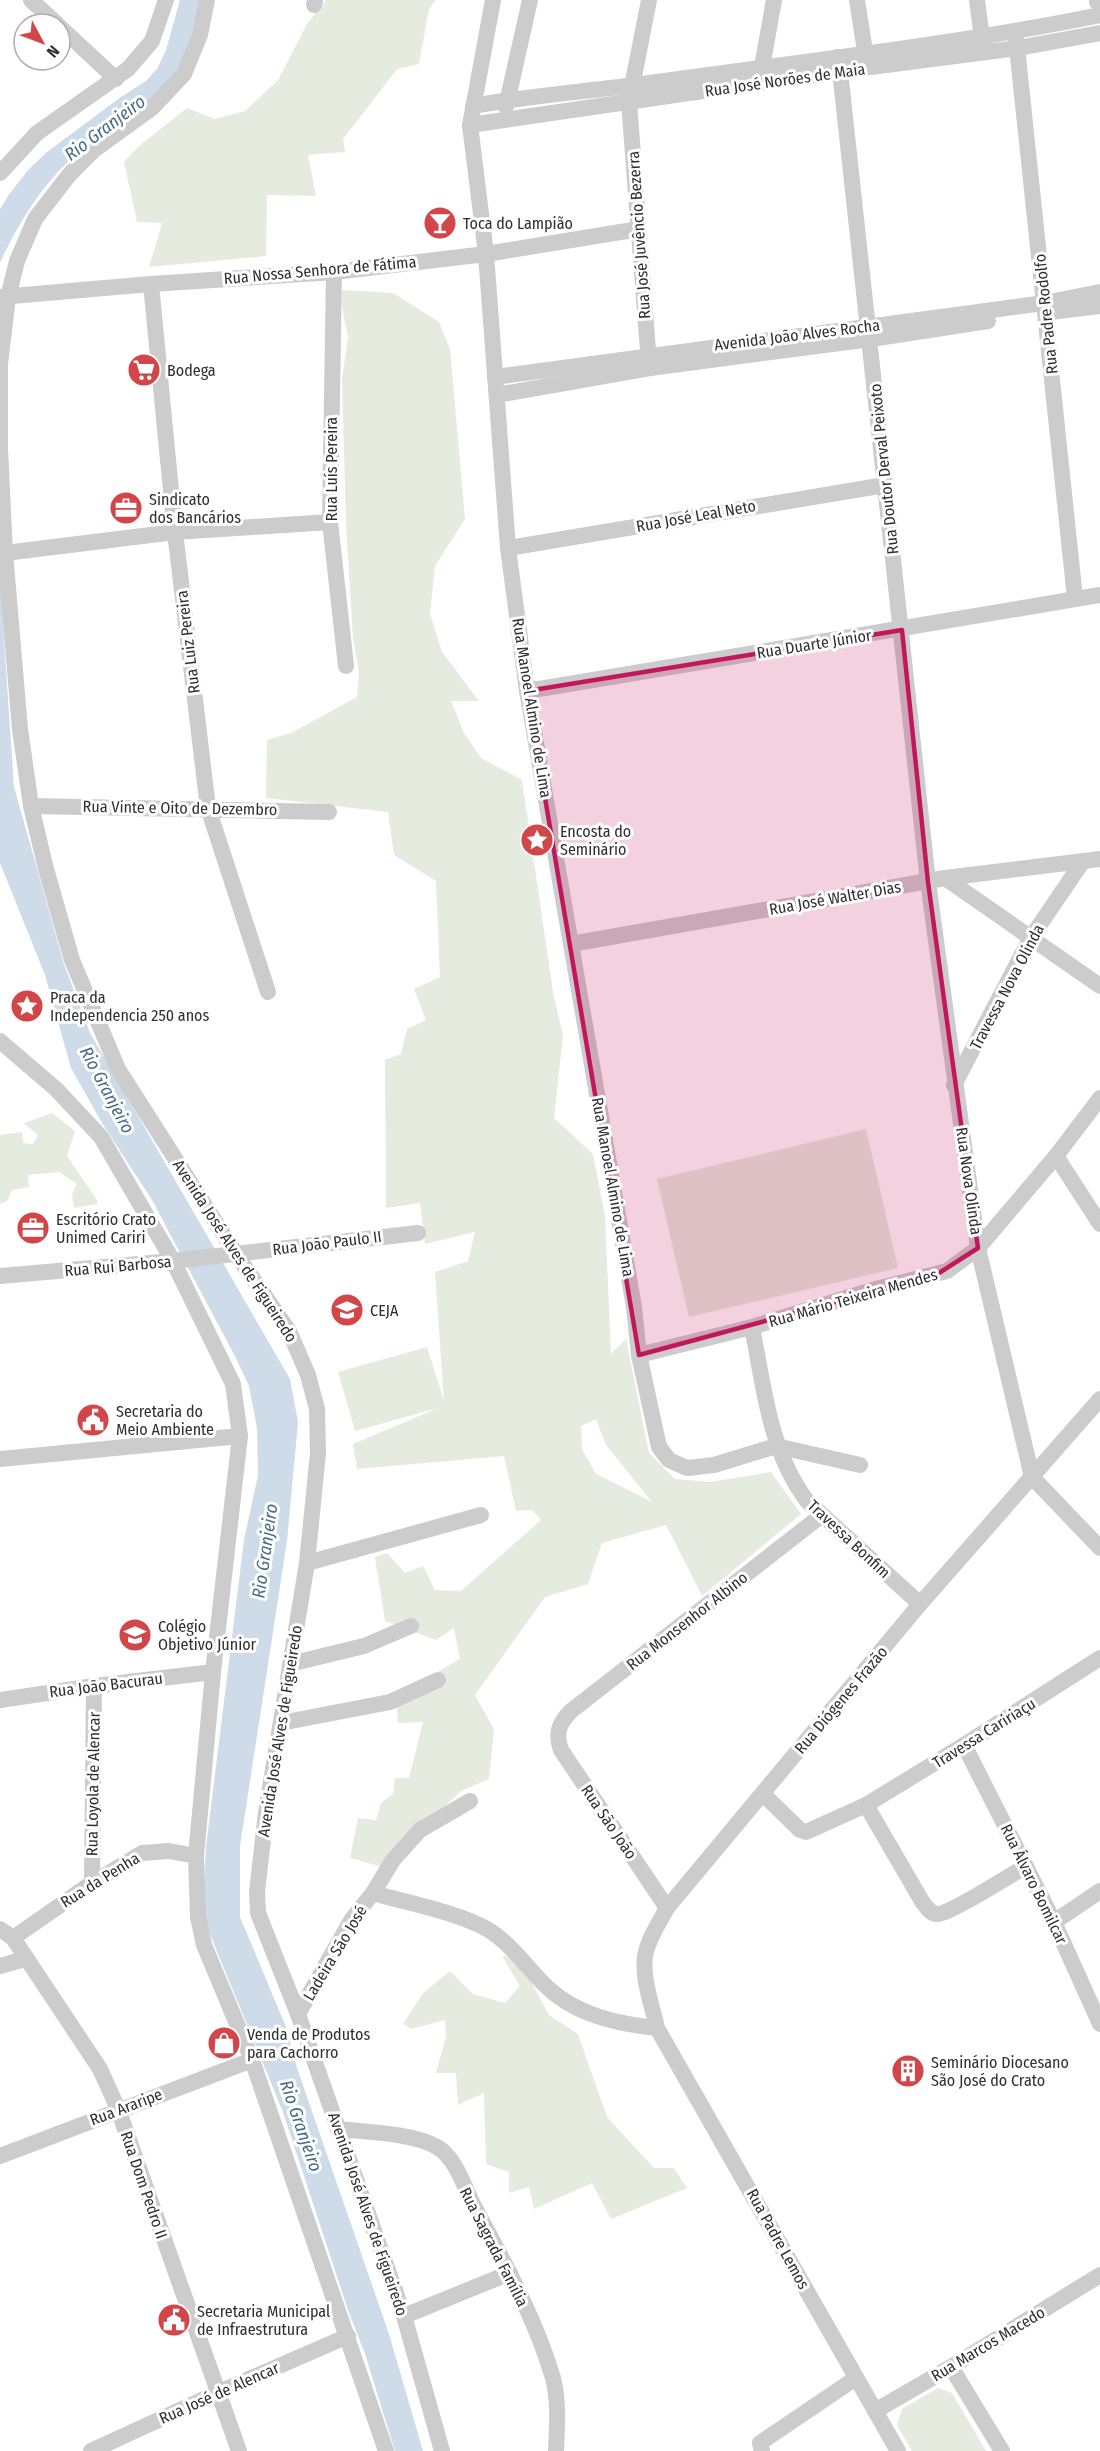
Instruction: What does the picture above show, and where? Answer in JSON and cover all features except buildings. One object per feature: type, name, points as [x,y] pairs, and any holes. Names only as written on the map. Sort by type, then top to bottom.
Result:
[{"type":"street","points":[[31,0],[44,12]]},
{"type":"street","points":[[0,173],[37,133],[62,113],[116,79],[152,41],[165,0]]},
{"type":"street","name":"Avenida José Alves de Figueiredo","points":[[207,0],[200,35],[184,74],[152,108],[94,150],[69,174],[35,219],[16,261],[4,297],[0,364],[0,449],[5,553],[20,729],[31,806],[72,960],[118,1069],[236,1254],[289,1331],[308,1375],[317,1409],[318,1453],[308,1563],[266,1812],[257,1892],[258,1912],[298,2014],[404,2316],[442,2451]]},
{"type":"street","name":"Rua Manoel Almino de Lima","points":[[493,0],[470,125],[486,254],[508,548],[527,691],[634,1308],[639,1355],[659,1447],[669,1460],[687,1468],[714,1466],[776,1446]]},
{"type":"street","points":[[501,120],[510,99],[530,0]]},
{"type":"street","points":[[630,93],[649,0]]},
{"type":"street","points":[[762,67],[774,0]]},
{"type":"street","points":[[857,0],[867,61]]},
{"type":"street","points":[[976,0],[983,44]]},
{"type":"street","name":"Rua José Norões de Maia","points":[[1017,39],[1098,6]]},
{"type":"street","name":"Rua José Norões de Maia","points":[[473,106],[510,99],[630,93],[1017,39],[1100,33]]},
{"type":"street","points":[[72,37],[116,79]]},
{"type":"street","name":"Rua Padre Rodolfo","points":[[1017,39],[1075,598]]},
{"type":"street","name":"Rua José Norões de Maia","points":[[470,125],[762,67],[838,64]]},
{"type":"street","name":"Rua Doutor Derval Peixoto","points":[[838,64],[870,333],[928,882]]},
{"type":"street","name":"Rua José Juvêncio Bezerra","points":[[630,93],[649,362]]},
{"type":"street","name":"Rua Nossa Senhora de Fátima","points":[[4,297],[151,284],[334,272],[486,254],[639,229]]},
{"type":"street","name":"Rua Luís Pereira","points":[[334,272],[330,522],[346,666]]},
{"type":"street","name":"Rua Luiz Pereira","points":[[151,284],[175,532],[208,808],[268,992]]},
{"type":"street","name":"Avenida João Alves Rocha","points":[[1045,308],[1100,292]]},
{"type":"street","name":"Avenida João Alves Rocha","points":[[495,377],[649,362],[1045,308],[1100,306]]},
{"type":"street","name":"Avenida João Alves Rocha","points":[[497,394],[649,362]]},
{"type":"street","name":"Rua José Leal Neto","points":[[508,548],[885,484]]},
{"type":"street","points":[[5,553],[175,532],[330,522]]},
{"type":"street","name":"Rua Duarte Júnior","points":[[527,691],[902,630],[1100,595]]},
{"type":"street","name":"Rua Vinte e Oito de Dezembro","points":[[31,806],[329,812]]},
{"type":"street","name":"Rua José Walter Dias","points":[[571,944],[945,878],[1100,860]]},
{"type":"street","name":"Travessa Nova Olinda","points":[[954,1085],[1030,939],[1083,861]]},
{"type":"street","points":[[945,878],[1100,986]]},
{"type":"street","name":"Rua Nova Olinda","points":[[928,882],[978,1248],[1032,1477]]},
{"type":"street","points":[[0,1041],[56,1089],[101,1137],[173,1261],[233,1384],[240,1436],[213,1672],[196,1856],[198,1917],[204,1945],[252,2060],[387,2451]]},
{"type":"street","name":"Rua Mário Teixeira Mendes","points":[[639,1355],[752,1327],[876,1289],[936,1275],[956,1266],[978,1248],[1056,1156],[1100,1098]]},
{"type":"street","points":[[1056,1156],[1100,1224]]},
{"type":"street","name":"Rua João Paulo II","points":[[236,1254],[418,1233]]},
{"type":"street","name":"Rua Rui Barbosa","points":[[0,1275],[236,1254]]},
{"type":"street","name":"Travessa Bonfim","points":[[752,1327],[776,1446],[795,1486],[807,1501],[920,1604]]},
{"type":"street","name":"Rua Diógenes Frazão","points":[[657,2028],[648,1988],[645,1955],[652,1935],[667,1908],[920,1604],[1100,1399]]},
{"type":"street","points":[[0,1459],[240,1436]]},
{"type":"street","points":[[776,1446],[860,1465]]},
{"type":"street","points":[[1032,1477],[1100,1548]]},
{"type":"street","points":[[308,1563],[481,1515]]},
{"type":"street","name":"Rua Monsenhor Albino","points":[[557,1732],[571,1710],[793,1540],[822,1515]]},
{"type":"street","points":[[290,1664],[364,1646],[411,1626]]},
{"type":"street","name":"Travessa Caririaçu","points":[[763,1794],[800,1830],[806,1832],[866,1805],[1100,1658]]},
{"type":"street","name":"Rua João Bacurau","points":[[0,1700],[213,1672]]},
{"type":"street","points":[[280,1723],[390,1702],[438,1680]]},
{"type":"street","name":"Rua Loyola de Alencar","points":[[92,1883],[94,1686]]},
{"type":"street","name":"Rua São João","points":[[557,1732],[558,1742],[566,1757],[667,1908]]},
{"type":"street","name":"Rua Álvaro Bomilcar","points":[[964,1745],[1054,1922],[1100,2024]]},
{"type":"street","name":"Ladeira São José","points":[[298,2014],[352,1919],[373,1893],[393,1860],[420,1830],[470,1801]]},
{"type":"street","points":[[866,1805],[923,1903],[932,1913],[944,1912],[1026,1866]]},
{"type":"street","name":"Rua da Penha","points":[[6,1934],[142,1852],[169,1851],[196,1856]]},
{"type":"street","points":[[1054,1922],[1100,1891]]},
{"type":"street","name":"Ladeira São José","points":[[373,1893],[464,1919],[487,1929],[507,1945],[548,1988],[576,2007],[597,2017],[657,2028]]},
{"type":"street","name":"Rua Dom Pedro II","points":[[6,1934],[100,2069],[118,2109],[239,2451]]},
{"type":"street","points":[[0,1966],[25,1959]]},
{"type":"street","name":"Rua Padre Lemos","points":[[657,2028],[898,2451]]},
{"type":"street","name":"Rua Araripe","points":[[0,2156],[118,2109],[252,2060]]},
{"type":"street","name":"Rua Sagrada Família","points":[[338,2129],[410,2138],[436,2146],[451,2162],[510,2273],[537,2333],[553,2379],[557,2402],[556,2451]]},
{"type":"street","points":[[404,2316],[510,2273]]},
{"type":"street","name":"Rua Marcos Macedo","points":[[875,2411],[1100,2275]]},
{"type":"street","name":"Rua José de Alencar","points":[[91,2451],[348,2336]]},
{"type":"street","points":[[951,2367],[1002,2451]]},
{"type":"street","points":[[761,2447],[856,2378]]},
{"type":"highlighted area","points":[[902,630],[928,882],[978,1248],[936,1275],[639,1355],[527,691]]},
{"type":"shaded area","points":[[326,0],[436,0],[429,9],[419,64],[397,69],[343,139],[345,152],[308,155],[316,196],[267,195],[266,256],[149,267],[162,223],[137,222],[124,162],[139,146],[187,108],[215,119],[245,111],[278,80],[307,24]]},
{"type":"shaded area","points":[[342,290],[393,293],[439,322],[450,349],[465,519],[435,566],[430,614],[442,652],[479,701],[451,701],[464,733],[481,758],[522,780],[553,992],[563,1035],[554,1118],[593,1154],[605,1216],[611,1354],[626,1339],[649,1453],[675,1479],[710,1482],[771,1472],[801,1514],[702,1596],[666,1525],[602,1543],[588,1584],[545,1597],[475,1695],[494,1729],[489,1779],[461,1791],[379,1870],[379,1866],[350,1858],[358,1818],[376,1820],[381,1803],[393,1794],[395,1778],[409,1778],[423,1722],[398,1723],[396,1696],[460,1659],[454,1628],[436,1640],[385,1621],[375,1557],[387,1553],[405,1573],[423,1566],[435,1590],[461,1591],[541,1520],[532,1510],[516,1511],[504,1456],[357,1469],[353,1444],[438,1408],[355,1431],[338,1372],[427,1347],[444,1401],[435,1272],[468,1261],[475,1232],[425,1244],[420,1203],[386,1208],[385,1060],[401,1054],[407,1029],[426,1020],[414,989],[440,977],[436,881],[394,855],[388,812],[266,798],[267,740],[291,733],[357,697],[359,672],[353,638],[346,523],[342,380],[348,337],[342,307]],"holes":[[[596,1419],[606,1445],[652,1502],[596,1474],[582,1449],[581,1426]]]},
{"type":"shaded area","points":[[52,1113],[75,1131],[67,1156],[97,1200],[97,1204],[74,1208],[72,1194],[77,1184],[59,1172],[28,1175],[29,1187],[12,1190],[7,1201],[0,1204],[0,1135],[22,1132],[23,1143],[33,1144],[38,1135],[24,1123]]},
{"type":"shaded area","points":[[866,1129],[898,1268],[689,1317],[657,1179]]},
{"type":"shaded area","points":[[502,1956],[518,1957],[549,2015],[578,2034],[607,2117],[654,2168],[674,2168],[687,2188],[611,2219],[592,2183],[534,2209],[529,2187],[509,2193],[509,2172],[486,2164],[484,2093],[458,2105],[456,2073],[436,2073],[446,2036],[445,2020],[411,2029],[403,2024],[423,1993],[450,1971],[473,1994],[505,2003],[520,1986]]},
{"type":"shaded area","points":[[938,2388],[952,2393],[986,2451],[912,2451],[897,2425],[902,2409]]},
{"type":"water","name":"Rio Granjeiro","points":[[180,0],[202,0],[190,47],[178,73],[169,86],[146,108],[79,153],[55,175],[23,219],[0,263],[0,209],[8,196],[28,170],[47,152],[146,81],[157,69],[166,50]]},
{"type":"water","name":"Rio Granjeiro","points":[[0,580],[14,787],[64,964],[90,1033],[290,1379],[298,1422],[287,1541],[240,1846],[240,1917],[286,2027],[297,2068],[389,2334],[423,2451],[395,2451],[365,2354],[348,2310],[283,2112],[207,1927],[203,1900],[206,1847],[244,1540],[258,1475],[257,1428],[249,1386],[236,1358],[152,1200],[102,1123],[71,1068],[45,975],[0,863]]},
{"type":"place","name":"Toca do Lampião","points":[[440,223]]},
{"type":"place","name":"Bodega","points":[[144,370]]},
{"type":"place","name":"Sindicato dos Bancários","points":[[126,508]]},
{"type":"place","name":"Encosta do Seminário","points":[[537,840]]},
{"type":"place","name":"Praca da Independencia 250 anos","points":[[27,1006]]},
{"type":"place","name":"Escritório Crato Unimed Cariri","points":[[33,1228]]},
{"type":"place","name":"CEJA","points":[[347,1310]]},
{"type":"place","name":"Secretaria do Meio Ambiente","points":[[93,1420]]},
{"type":"place","name":"Colégio Objetivo Júnior","points":[[135,1635]]},
{"type":"place","name":"Venda de Produtos para Cachorro","points":[[224,2043]]},
{"type":"place","name":"Seminário Diocesano São José do Crato","points":[[908,2071]]},
{"type":"place","name":"Secretaria Municipal de Infraestrutura","points":[[174,2320]]}]
